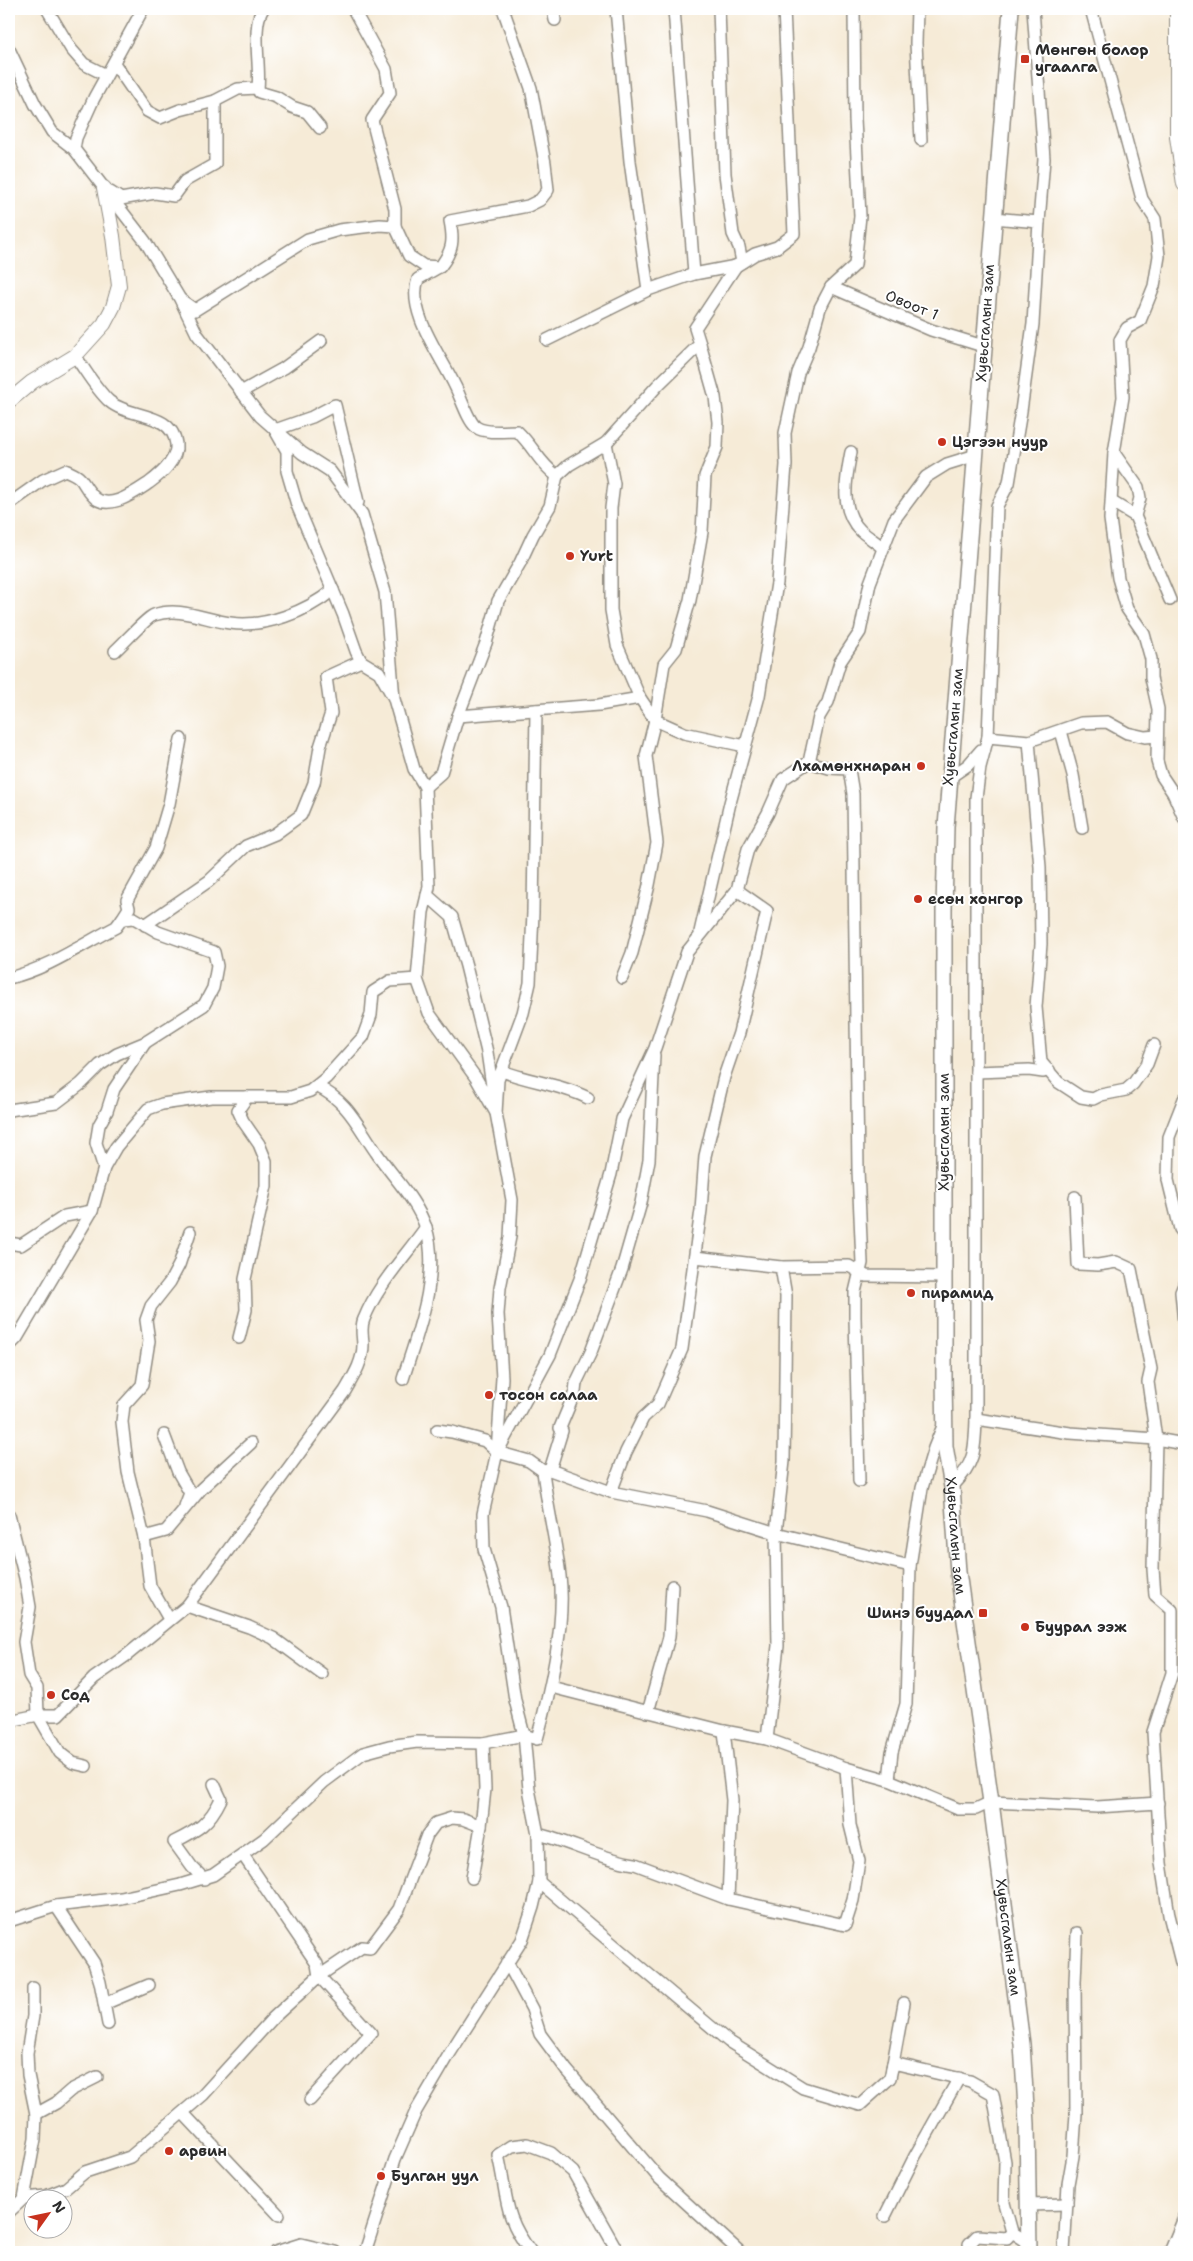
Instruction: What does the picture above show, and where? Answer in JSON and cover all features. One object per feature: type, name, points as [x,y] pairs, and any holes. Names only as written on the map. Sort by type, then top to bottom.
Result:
[{"type":"main road","name":"Хувьсгалын зам","points":[[1011,9],[949,778],[944,876],[945,1421],[958,1572],[991,1802],[1022,2044],[1027,2124],[1029,2248]]},
{"type":"street","points":[[47,9],[71,49],[84,64],[106,75]]},
{"type":"street","points":[[74,149],[88,112],[106,75],[114,64],[143,9]]},
{"type":"street","points":[[263,9],[260,12],[257,34],[260,77],[259,92],[276,97],[292,107],[306,112],[320,128]]},
{"type":"street","points":[[353,9],[386,69],[390,93],[372,120],[395,209],[395,226],[409,256],[424,266],[440,267]]},
{"type":"street","points":[[503,9],[531,88],[546,164],[548,190],[540,200],[528,206],[450,221],[452,246],[450,254],[440,267],[418,279],[415,294],[426,333],[453,381],[473,426],[481,430],[517,431],[530,443],[542,465],[557,476]]},
{"type":"street","points":[[616,9],[630,161],[648,290]]},
{"type":"street","points":[[674,9],[694,274]]},
{"type":"street","points":[[622,978],[632,953],[649,885],[657,843],[646,756],[655,720],[664,664],[676,649],[690,600],[702,532],[705,476],[717,447],[718,422],[715,397],[695,328],[739,264],[739,247],[733,234],[725,174],[719,9]]},
{"type":"street","points":[[547,340],[648,290],[694,274],[739,264],[755,254],[777,247],[794,234],[784,9]]},
{"type":"street","points":[[700,934],[745,746],[759,696],[777,583],[786,465],[784,433],[798,373],[809,347],[820,308],[831,287],[855,265],[860,216],[855,119],[854,9]]},
{"type":"street","points":[[917,9],[916,42],[921,140]]},
{"type":"street","points":[[952,1487],[967,1472],[972,1460],[975,1444],[976,798],[980,767],[988,737],[997,506],[1009,483],[1033,324],[1044,159],[1033,9]]},
{"type":"street","points":[[1091,9],[1142,198],[1155,219],[1159,256],[1154,286],[1140,320],[1127,328],[1120,340],[1123,397],[1114,453],[1110,520],[1118,578],[1127,609],[1144,634],[1151,659],[1151,678],[1158,709],[1157,761],[1161,775],[1173,792],[1184,818]]},
{"type":"street","points":[[1176,9],[1176,137],[1184,184]]},
{"type":"street","points":[[9,49],[35,104],[52,132],[74,149],[145,242],[180,299],[197,334],[260,416],[302,453],[330,471],[362,514]]},
{"type":"street","points":[[114,64],[146,111],[160,118],[215,100],[238,89],[258,88]]},
{"type":"street","points":[[104,188],[121,199],[155,193],[174,196],[185,181],[215,164],[215,100]]},
{"type":"street","points":[[9,401],[46,373],[75,356],[104,324],[113,307],[119,286],[104,188]]},
{"type":"street","points":[[993,218],[1039,222]]},
{"type":"street","points":[[180,299],[195,310],[308,239],[339,230],[380,225],[395,226]]},
{"type":"street","name":"Овоот 1","points":[[831,287],[931,330],[983,346]]},
{"type":"street","points":[[242,392],[284,368],[321,341]]},
{"type":"street","points":[[425,787],[441,773],[458,716],[486,643],[498,601],[520,563],[532,535],[550,506],[557,476],[569,465],[606,442],[658,385],[700,344]]},
{"type":"street","points":[[9,504],[43,480],[65,470],[84,480],[92,495],[103,503],[114,502],[134,493],[147,484],[159,475],[173,459],[176,446],[174,432],[168,426],[110,402],[75,356]]},
{"type":"street","points":[[276,430],[312,417],[336,404],[354,486],[385,592],[394,698],[414,768],[425,787],[429,887],[423,912],[417,979],[429,1013],[476,1078],[496,1113]]},
{"type":"street","points":[[276,430],[286,451],[287,471],[297,505],[361,661],[379,672],[394,698]]},
{"type":"street","points":[[606,442],[614,484],[610,508],[611,610],[617,646],[640,698],[655,720],[684,733],[745,746]]},
{"type":"street","points":[[850,452],[845,484],[849,514],[860,530],[883,548]]},
{"type":"street","points":[[1114,453],[1138,487],[1140,498],[1135,516]]},
{"type":"street","points":[[497,1452],[550,1355],[580,1279],[611,1174],[622,1119],[655,1048],[687,952],[737,890],[748,849],[768,813],[783,780],[810,762],[820,717],[828,702],[840,662],[860,632],[870,583],[894,520],[921,481],[947,464],[976,456]]},
{"type":"street","points":[[1112,502],[1135,516],[1170,600]]},
{"type":"street","points":[[115,651],[153,615],[183,612],[229,623],[265,623],[302,609],[323,598],[333,590]]},
{"type":"street","points":[[145,925],[209,881],[246,846],[275,834],[301,815],[314,783],[320,747],[331,713],[326,677],[361,661]]},
{"type":"street","points":[[458,716],[599,705],[640,698]]},
{"type":"street","points":[[496,1113],[498,1080],[523,1014],[530,983],[536,710]]},
{"type":"street","points":[[988,737],[1029,741],[1081,723],[1107,722],[1127,733],[1145,737],[1157,736]]},
{"type":"street","points":[[1061,731],[1073,775],[1082,828]]},
{"type":"street","points":[[949,778],[974,760],[988,737]]},
{"type":"street","points":[[9,978],[36,971],[48,962],[116,927],[122,920],[129,908],[127,900],[156,848],[169,804],[181,739]]},
{"type":"street","points":[[1029,741],[1039,858],[1041,944],[1036,1007],[1041,1062],[1058,1082],[1081,1097],[1093,1099],[1126,1090],[1134,1084],[1147,1064],[1154,1045]]},
{"type":"street","points":[[810,762],[829,768],[849,769],[853,794],[858,1170],[862,1263],[855,1292],[854,1318],[859,1481]]},
{"type":"street","points":[[611,1492],[626,1452],[643,1418],[658,1404],[682,1348],[695,1257],[705,1156],[724,1078],[739,1033],[767,911],[737,890]]},
{"type":"street","points":[[365,2252],[395,2159],[416,2111],[450,2053],[522,1940],[539,1882],[538,1834],[528,1789],[524,1734],[515,1700],[501,1607],[484,1549],[483,1514],[497,1452],[502,1378],[498,1314],[500,1288],[510,1237],[512,1200],[487,1052],[466,966],[452,917],[427,895]]},
{"type":"street","points":[[9,1110],[56,1103],[81,1084],[100,1065],[117,1054],[146,1042],[204,1005],[213,988],[217,966],[214,952],[177,940],[134,918],[122,920]]},
{"type":"street","points":[[9,1346],[17,1338],[92,1211],[104,1168],[116,1148],[148,1110],[162,1104],[185,1100],[247,1096],[291,1097],[310,1091],[326,1078],[363,1037],[371,1015],[373,992],[390,982],[417,979]]},
{"type":"street","points":[[104,1168],[96,1143],[99,1125],[107,1111],[114,1089],[146,1042]]},
{"type":"street","points":[[9,1921],[56,1906],[121,1898],[204,1879],[213,1875],[264,1839],[324,1782],[363,1753],[417,1742],[483,1743],[524,1734],[537,1739],[551,1687],[561,1600],[547,1470],[562,1431],[560,1428],[575,1392],[576,1383],[591,1352],[622,1269],[641,1203],[650,1160],[655,1048]]},
{"type":"street","points":[[976,1072],[1029,1070],[1043,1072],[1049,1070]]},
{"type":"street","points":[[502,1071],[517,1077],[575,1091],[588,1098]]},
{"type":"street","points":[[316,1086],[330,1093],[350,1111],[386,1167],[411,1200],[426,1228],[430,1251],[430,1284],[420,1330],[413,1342],[403,1379]]},
{"type":"street","points":[[239,1338],[246,1310],[245,1279],[266,1186],[266,1160],[259,1144],[243,1121],[238,1110],[247,1096]]},
{"type":"street","points":[[1184,1099],[1170,1137],[1168,1180],[1180,1229],[1184,1234]]},
{"type":"street","points":[[1075,1197],[1078,1264],[1098,1265],[1116,1262],[1131,1269],[1151,1369],[1148,1382],[1156,1439],[1153,1569],[1155,1595],[1172,1610],[1172,1673],[1153,1732],[1162,1872],[1169,1915],[1184,1974]]},
{"type":"street","points":[[9,1243],[21,1245],[65,1216],[92,1211]]},
{"type":"street","points":[[9,1721],[38,1715],[58,1715],[86,1685],[127,1655],[187,1606],[345,1391],[361,1359],[363,1347],[362,1322],[368,1309],[392,1272],[426,1228]]},
{"type":"street","points":[[169,1619],[150,1586],[144,1538],[128,1472],[122,1422],[124,1405],[142,1385],[149,1341],[146,1320],[151,1306],[170,1282],[179,1265],[190,1232]]},
{"type":"street","points":[[695,1257],[781,1267],[848,1266],[866,1276],[945,1277]]},
{"type":"street","points":[[767,1739],[778,1646],[776,1533],[784,1461],[786,1296],[781,1267]]},
{"type":"street","points":[[1184,1285],[1181,1292],[1184,1323]]},
{"type":"street","points":[[976,1419],[1070,1433],[1156,1439],[1184,1444]]},
{"type":"street","points":[[889,1780],[892,1752],[906,1704],[910,1566],[922,1488],[934,1448],[945,1421]]},
{"type":"street","points":[[437,1430],[458,1433],[485,1441],[497,1452],[529,1461],[573,1480],[611,1492],[707,1511],[776,1533],[910,1566]]},
{"type":"street","points":[[164,1435],[178,1472],[190,1493],[184,1510]]},
{"type":"street","points":[[144,1538],[166,1532],[201,1490],[251,1443]]},
{"type":"street","points":[[9,1515],[25,1578],[30,1607],[24,1642],[29,1675],[37,1688],[38,1715],[60,1753],[73,1763],[86,1766]]},
{"type":"street","points":[[648,1712],[669,1637],[672,1586]]},
{"type":"street","points":[[187,1606],[249,1627],[273,1638],[322,1674]]},
{"type":"street","points":[[551,1687],[648,1712],[767,1739],[846,1768],[889,1780],[958,1809],[976,1809],[991,1802],[1098,1807],[1158,1803]]},
{"type":"street","points":[[724,1730],[732,1800],[728,1899]]},
{"type":"street","points":[[472,1878],[485,1789],[483,1743]]},
{"type":"street","points":[[538,1834],[571,1843],[620,1862],[636,1864],[728,1899],[845,1925],[853,1900],[859,1862],[850,1825],[846,1768]]},
{"type":"street","points":[[204,1879],[192,1867],[174,1842],[195,1832],[213,1817],[222,1799],[214,1784]]},
{"type":"street","points":[[66,2188],[85,2172],[130,2157],[203,2095],[273,2018],[319,1976],[362,1947],[370,1948],[392,1920],[410,1883],[427,1835],[436,1823],[452,1818],[462,1819],[481,1826]]},
{"type":"street","points":[[243,1855],[316,1964],[319,1976],[371,2033],[310,2100]]},
{"type":"street","points":[[539,1882],[728,2041],[803,2088],[860,2105],[890,2078],[894,2063],[970,2081],[993,2094],[1005,2162],[1004,2203],[1012,2232],[1029,2248]]},
{"type":"street","points":[[56,1906],[94,1963],[100,1982],[108,2024]]},
{"type":"street","points":[[1064,2252],[1076,2114],[1075,1982],[1077,1933]]},
{"type":"street","points":[[507,1962],[532,2009],[540,2034],[566,2069],[659,2178],[740,2252]]},
{"type":"street","points":[[104,2004],[149,1985]]},
{"type":"street","points":[[26,2188],[35,2139],[36,2114],[28,2075],[27,2053],[34,2016],[33,1988]]},
{"type":"street","points":[[890,2078],[904,2003]]},
{"type":"street","points":[[36,2114],[56,2103],[71,2090],[97,2077]]},
{"type":"street","points":[[885,2216],[915,2156],[959,2078]]},
{"type":"street","points":[[182,2113],[279,2215]]},
{"type":"street","points":[[531,2252],[512,2224],[498,2155],[512,2146],[527,2144],[551,2153],[573,2172],[618,2252]]},
{"type":"street","points":[[9,2212],[22,2200]]},
{"type":"street","points":[[1028,2205],[1067,2204]]},
{"type":"street","points":[[1170,2252],[1184,2218]]},
{"type":"street","points":[[969,2244],[977,2236],[1007,2238],[1012,2232]]},
{"type":"street","points":[[276,2252],[301,2244],[334,2252]]},
{"type":"place","name":"Мөнгөн болор угаалга","points":[[1025,59]]},
{"type":"place","name":"Цэгээн нуур","points":[[942,442]]},
{"type":"place","name":"Yurt","points":[[570,556]]},
{"type":"place","name":"Лхамөнхнаран","points":[[921,766]]},
{"type":"place","name":"есөн хонгор","points":[[918,899]]},
{"type":"place","name":"пирамид","points":[[911,1293]]},
{"type":"place","name":"тосон салаа","points":[[489,1395]]},
{"type":"place","name":"Шинэ буудал","points":[[983,1613]]},
{"type":"place","name":"Буурал ээж","points":[[1025,1627]]},
{"type":"place","name":"Сод","points":[[51,1695]]},
{"type":"place","name":"арвин","points":[[169,2151]]},
{"type":"place","name":"Булган уул","points":[[381,2176]]}]
